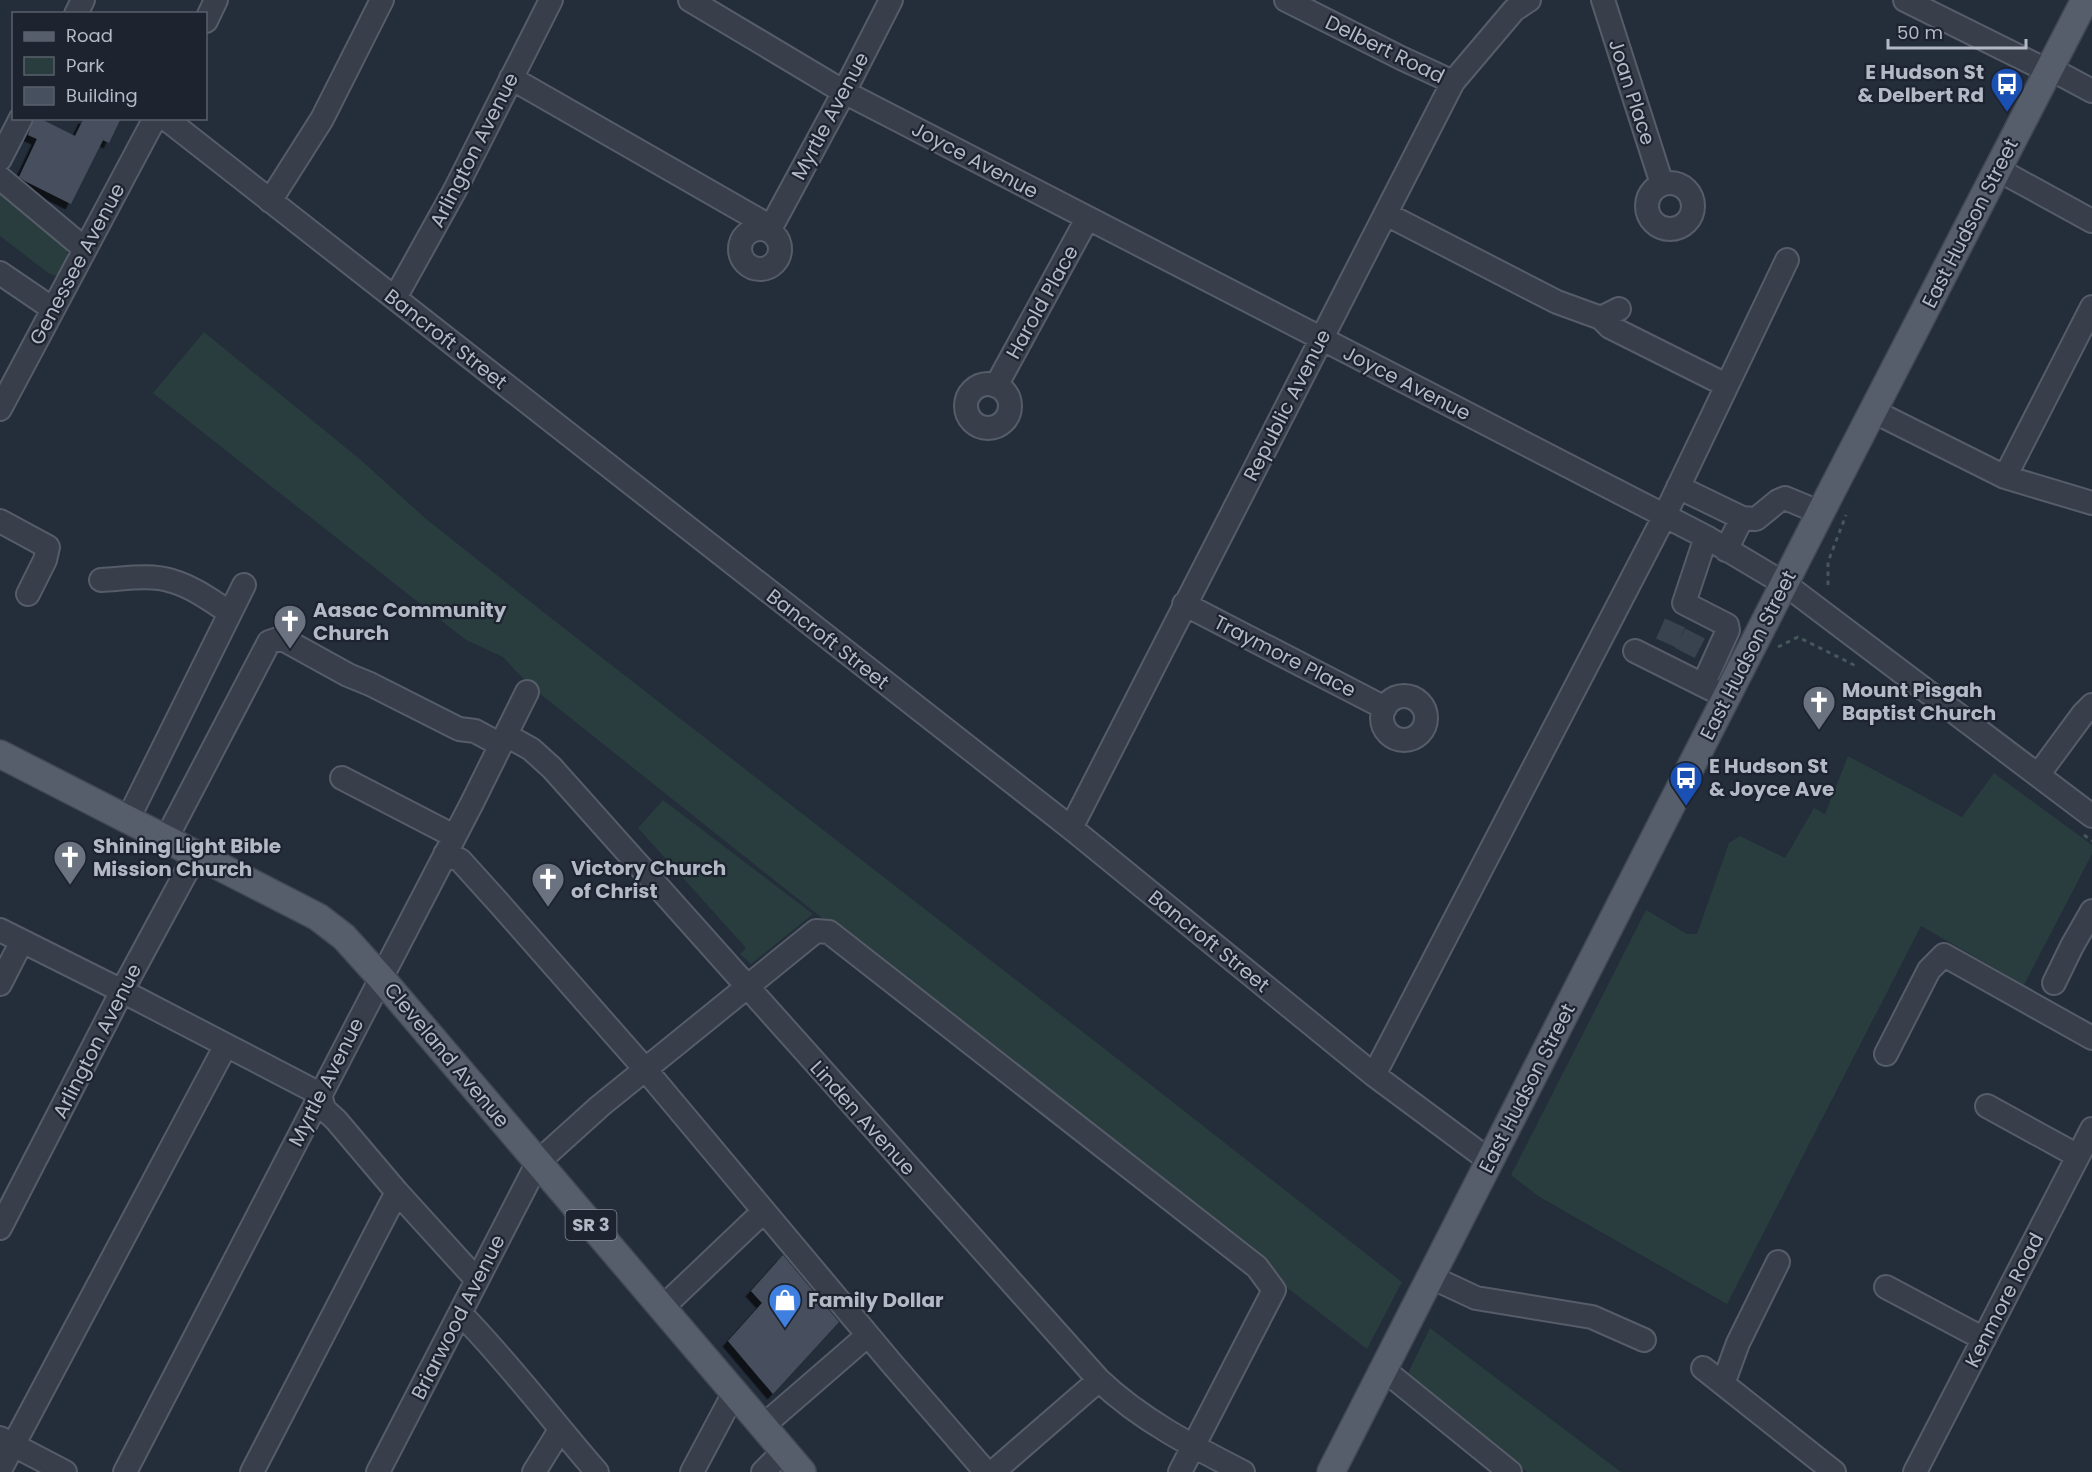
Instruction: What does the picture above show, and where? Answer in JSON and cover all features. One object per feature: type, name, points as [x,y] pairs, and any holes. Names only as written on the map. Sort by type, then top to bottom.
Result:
[{"type":"main road","name":"East Hudson Street","points":[[1331,1472],[2085,0]]},
{"type":"main road","name":"Cleveland Avenue","points":[[0,754],[318,918],[344,937],[802,1472]]},
{"type":"street","points":[[207,19],[216,0]]},
{"type":"street","points":[[270,201],[322,119],[382,0]]},
{"type":"street","name":"Arlington Avenue","points":[[395,298],[455,190],[550,0]]},
{"type":"street","name":"Joyce Avenue","points":[[690,0],[844,92],[1706,537],[1785,584],[2092,816]]},
{"type":"street","name":"Myrtle Avenue","points":[[511,78],[770,229],[891,0]]},
{"type":"street","name":"Delbert Road","points":[[1286,0],[1453,82]]},
{"type":"street","name":"Republic Avenue","points":[[1071,828],[1453,82],[1514,10],[1529,0]]},
{"type":"street","name":"Joan Place","points":[[1603,0],[1662,184]]},
{"type":"street","points":[[1917,3],[2092,91]]},
{"type":"street","points":[[0,159],[20,120]]},
{"type":"street","name":"Genessee Avenue","points":[[0,409],[154,120]]},
{"type":"street","name":"Bancroft Street","points":[[168,120],[1071,828],[1374,1075],[1490,1161]]},
{"type":"street","points":[[1998,169],[2092,221]]},
{"type":"street","points":[[0,178],[86,249]]},
{"type":"street","points":[[1386,214],[1557,302],[1610,314],[1610,327],[1726,384]]},
{"type":"street","name":"Harold Place","points":[[996,386],[1087,219]]},
{"type":"street","points":[[1374,1075],[1664,517],[1787,260]]},
{"type":"street","points":[[0,273],[53,309]]},
{"type":"street","points":[[2004,477],[2092,307]]},
{"type":"street","points":[[1873,411],[2004,477],[2092,503]]},
{"type":"street","points":[[1678,487],[1742,518],[1756,519],[1785,498],[1821,513]]},
{"type":"street","points":[[1726,550],[1742,518]]},
{"type":"street","points":[[0,521],[48,547],[45,560],[28,594]]},
{"type":"street","points":[[1703,685],[1728,630],[1727,625],[1702,619],[1681,608],[1706,537]]},
{"type":"street","points":[[101,580],[153,578],[172,581],[196,591],[230,613]]},
{"type":"street","points":[[128,819],[244,585]]},
{"type":"street","name":"Traymore Place","points":[[1184,604],[1385,708]]},
{"type":"street","name":"Linden Avenue","points":[[166,839],[269,642],[281,638],[348,675],[459,729],[475,731],[531,748],[552,768],[1099,1380],[1121,1401],[1194,1447],[1243,1472]]},
{"type":"street","points":[[1635,651],[1671,657],[1703,685],[1727,697]]},
{"type":"street","name":"Myrtle Avenue","points":[[125,1472],[527,692]]},
{"type":"street","points":[[2038,775],[2092,705]]},
{"type":"street","points":[[342,778],[449,845],[645,1069],[986,1472]]},
{"type":"street","name":"Arlington Avenue","points":[[0,1228],[122,991],[196,854]]},
{"type":"street","points":[[2054,983],[2092,911]]},
{"type":"street","points":[[0,930],[320,1094],[324,1109],[477,1280]]},
{"type":"street","name":"Briarwood Avenue","points":[[378,1472],[538,1162],[645,1069],[816,931],[829,932],[1257,1267],[1274,1290],[1194,1447]]},
{"type":"street","points":[[0,984],[22,941]]},
{"type":"street","points":[[1886,1054],[1929,969],[1944,955],[2092,1038]]},
{"type":"street","points":[[0,1470],[7,1442],[226,1045]]},
{"type":"street","points":[[1987,1106],[2078,1156]]},
{"type":"street","name":"Kenmore Road","points":[[1915,1472],[2092,1129]]},
{"type":"street","points":[[252,1472],[397,1192]]},
{"type":"street","points":[[662,1308],[764,1211]]},
{"type":"street","points":[[1722,1384],[1738,1342],[1778,1262]]},
{"type":"street","points":[[1431,1277],[1476,1298],[1592,1317],[1644,1340]]},
{"type":"street","points":[[1886,1287],[1984,1339]]},
{"type":"street","points":[[460,1313],[502,1357],[597,1472]]},
{"type":"street","points":[[763,1426],[868,1335]]},
{"type":"street","points":[[1703,1368],[1834,1472]]},
{"type":"street","points":[[1383,1370],[1486,1465],[1510,1472]]},
{"type":"street","points":[[993,1472],[1099,1380]]},
{"type":"street","points":[[692,1472],[734,1393]]},
{"type":"street","points":[[534,1472],[560,1430]]},
{"type":"street","points":[[7,1442],[65,1472]]},
{"type":"street","points":[[1180,1472],[1194,1447]]},
{"type":"street","points":[[763,1472],[784,1451]]},
{"type":"path","points":[[1828,562],[1828,585]]},
{"type":"green space","points":[[0,192],[67,247],[67,263],[56,276],[48,273],[0,236]]},
{"type":"green space","points":[[204,332],[362,461],[425,518],[542,611],[1402,1282],[1367,1349],[1277,1280],[529,685],[503,657],[466,640],[153,393]]},
{"type":"green space","points":[[1848,756],[1962,817],[1994,773],[2092,845],[2092,854],[2024,985],[1921,926],[1727,1304],[1538,1196],[1511,1175],[1646,910],[1687,934],[1697,934],[1729,843],[1740,836],[1785,858],[1814,808],[1825,814]]},
{"type":"green space","points":[[663,800],[813,914],[751,964],[740,954],[746,948],[638,828]]},
{"type":"green space","points":[[1430,1328],[1621,1472],[1527,1472],[1405,1379]]},
{"type":"building","points":[[33,120],[43,120],[75,136],[83,120],[120,120],[109,143],[103,140],[71,204],[19,177],[37,139],[28,135]]},
{"type":"building","name":"Family Dollar","points":[[783,1255],[839,1322],[773,1394],[728,1341],[762,1303],[751,1291]]},
{"type":"tunnel","points":[[1666,643],[1679,614]]},
{"type":"tunnel","points":[[1685,653],[1700,624]]},
{"type":"place","name":"E Hudson St & Delbert Rd","points":[[2007,113]]},
{"type":"place","name":"Aasac Community Church","points":[[290,650]]},
{"type":"place","name":"Mount Pisgah Baptist Church","points":[[1819,731]]},
{"type":"place","name":"E Hudson St & Joyce Ave","points":[[1686,807]]},
{"type":"place","name":"Shining Light Bible Mission Church","points":[[70,886]]},
{"type":"place","name":"Victory Church of Christ","points":[[548,908]]},
{"type":"place","name":"Family Dollar","points":[[785,1329]]}]
